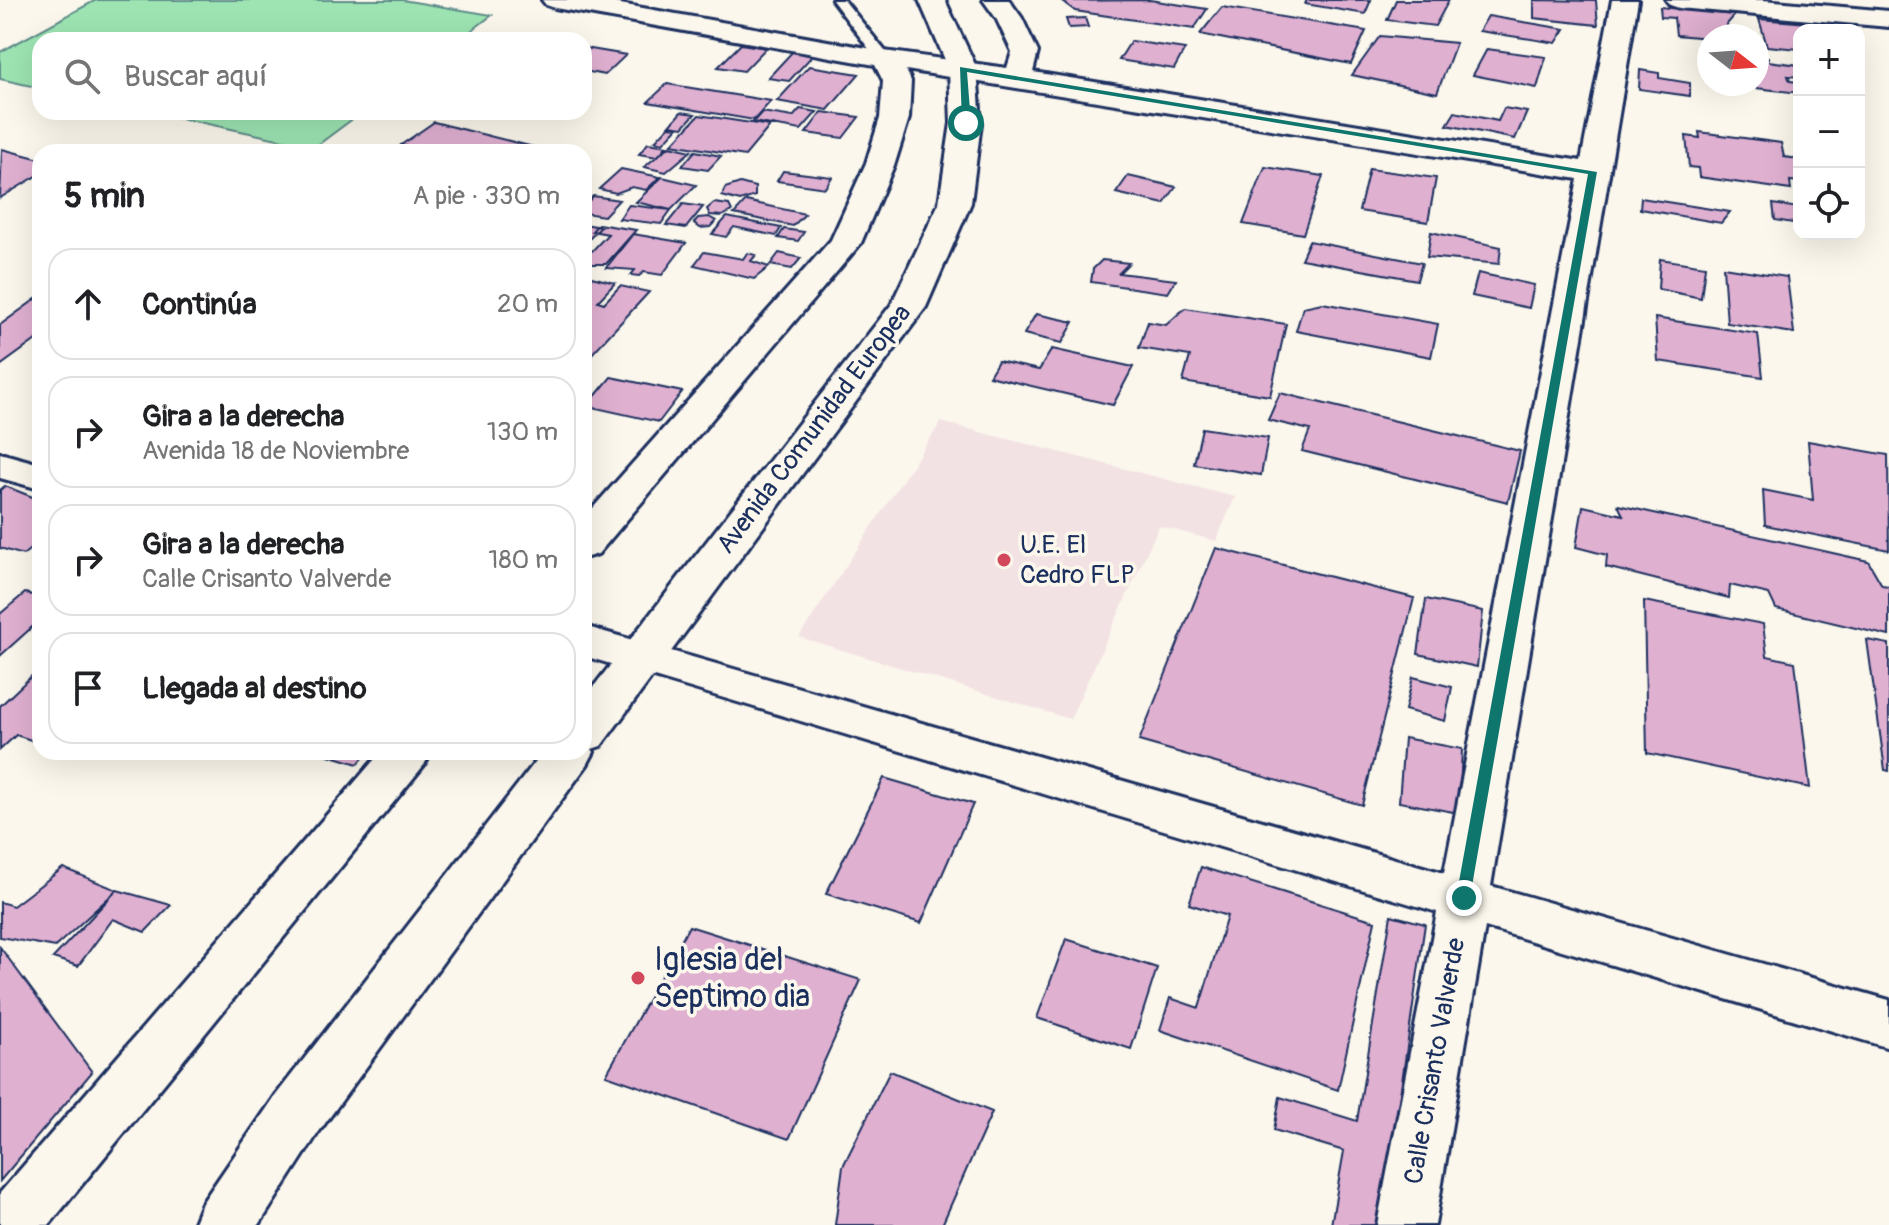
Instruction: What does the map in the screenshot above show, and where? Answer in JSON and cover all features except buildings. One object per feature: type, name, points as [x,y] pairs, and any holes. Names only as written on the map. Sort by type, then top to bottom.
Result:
[{"type":"main road","name":"Avenida Comunidad Europea","points":[[592,722],[908,307],[955,203],[966,123],[963,69],[932,0]]},
{"type":"main road","points":[[224,1225],[297,1114],[564,760]]},
{"type":"main road","points":[[195,1225],[297,1114]]},
{"type":"street","points":[[555,0],[884,59],[963,69],[1593,172]]},
{"type":"street","points":[[653,18],[676,0]]},
{"type":"street","points":[[996,0],[1009,18],[1025,52],[1018,78]]},
{"type":"street","name":"Calle Crisanto Valverde","points":[[1406,1225],[1625,0]]},
{"type":"street","points":[[1679,0],[1889,19]]},
{"type":"street","points":[[592,535],[845,243],[867,196],[896,112],[897,78],[884,59]]},
{"type":"street","points":[[0,465],[32,475]]},
{"type":"street","points":[[592,644],[1889,1024]]},
{"type":"street","points":[[11,1225],[401,760]]},
{"type":"lane","points":[[838,0],[884,59]]},
{"type":"shaded area","points":[[941,422],[1235,497],[1216,541],[1159,526],[1070,719],[799,637]]},
{"type":"green space","points":[[96,0],[402,0],[492,15],[470,32],[37,32]]},
{"type":"green space","points":[[32,35],[32,86],[0,79],[0,52]]},
{"type":"green space","points":[[189,120],[351,120],[319,144],[301,144]]},
{"type":"place","name":"U.E. El Cedro FLP","points":[[1004,560]]},
{"type":"place","name":"Iglesia del Septimo dia","points":[[638,978]]},
{"type":"route","points":[[966,123],[963,69],[1593,172],[1464,898]]}]
